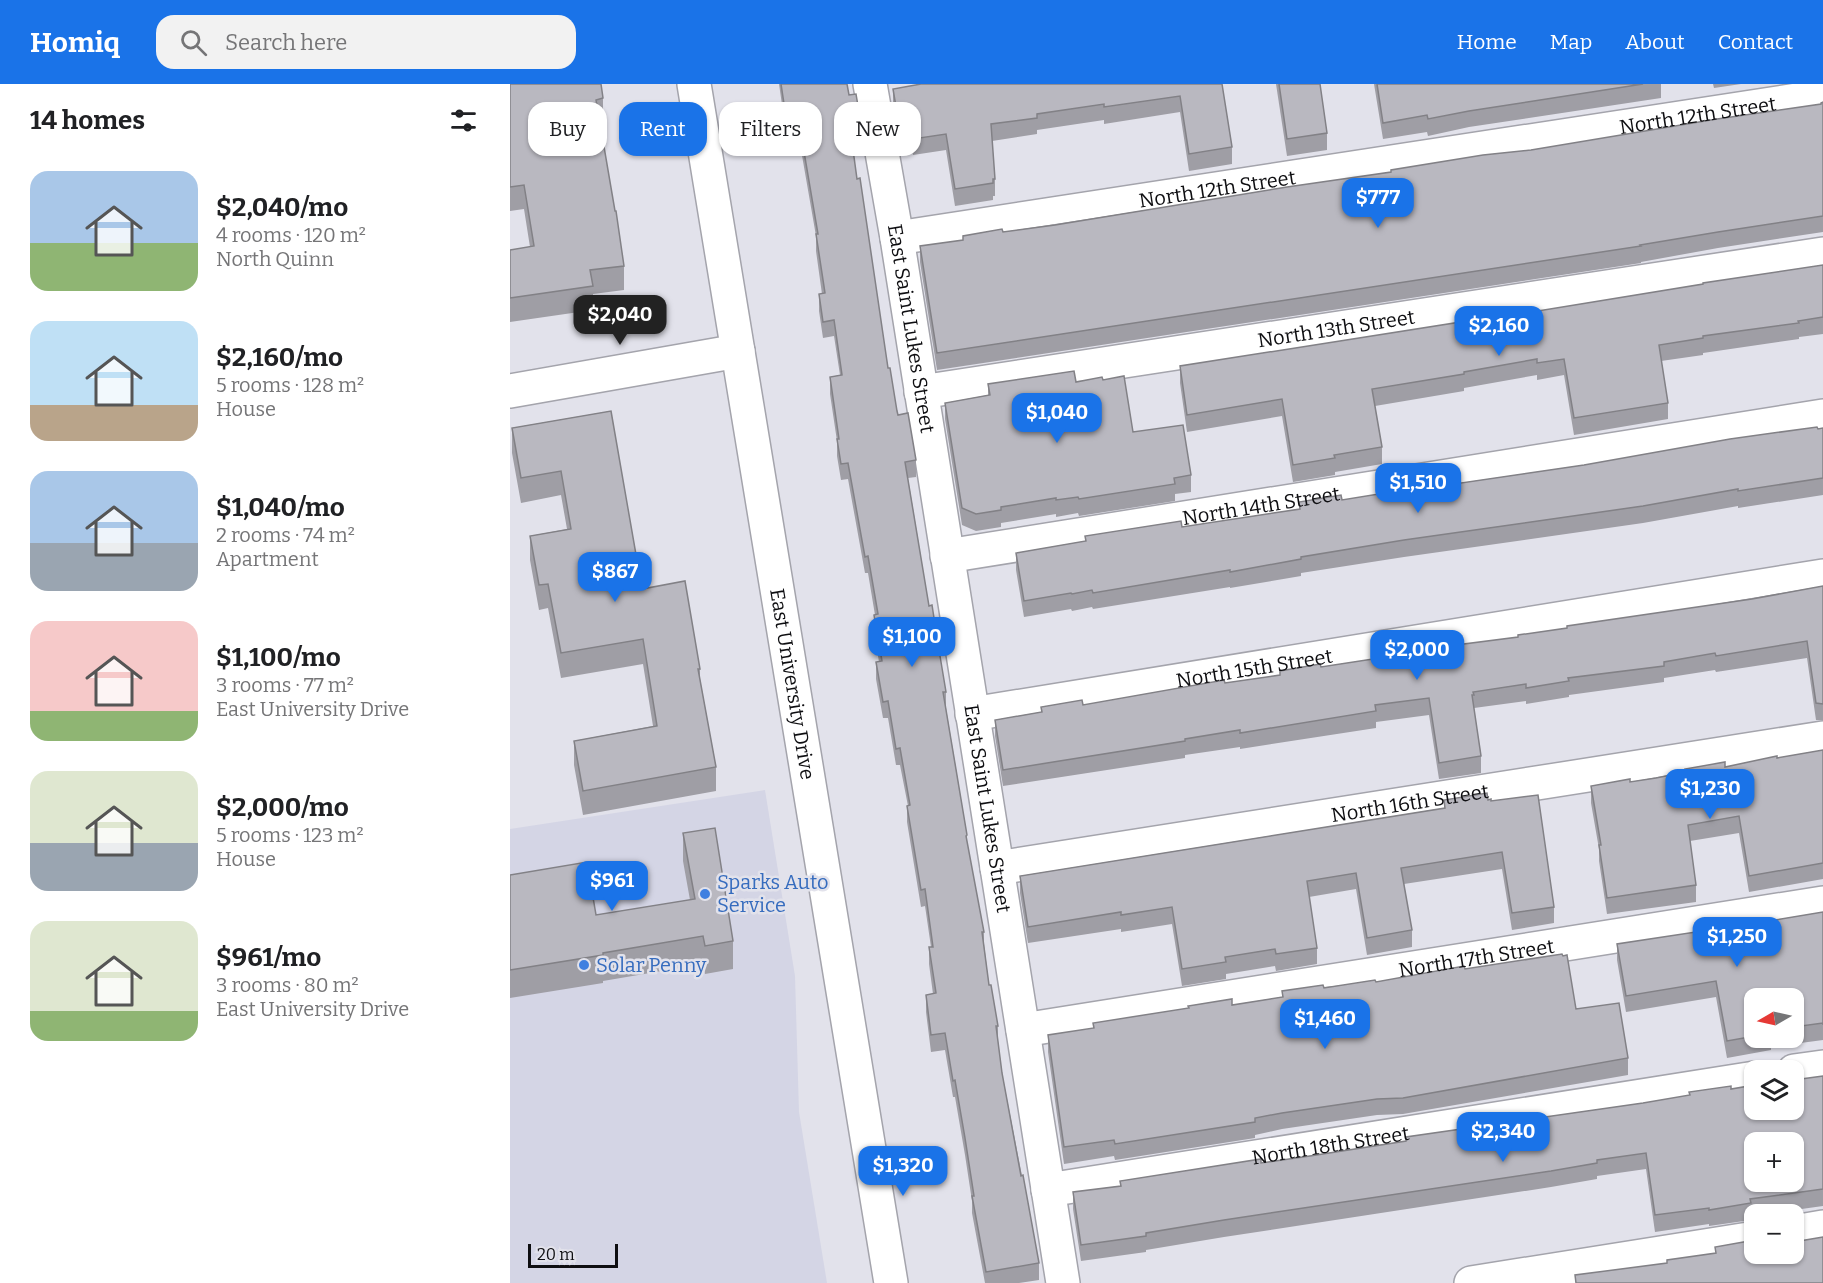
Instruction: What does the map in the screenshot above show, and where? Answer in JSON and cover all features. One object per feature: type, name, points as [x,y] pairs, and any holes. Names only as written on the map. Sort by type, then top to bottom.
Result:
[{"type":"main road","name":"East University Drive","points":[[694,84],[891,1283]]},
{"type":"main road","name":"East Saint Lukes Street","points":[[870,84],[897,238],[1063,1283]]},
{"type":"main road","name":"North 12th Street","points":[[897,238],[1823,96]]},
{"type":"main road","name":"North 13th Street","points":[[921,392],[1823,254]]},
{"type":"main road","points":[[510,391],[738,351]]},
{"type":"main road","name":"North 14th Street","points":[[947,556],[1823,416]]},
{"type":"main road","name":"North 15th Street","points":[[972,714],[1823,576]]},
{"type":"main road","name":"North 16th Street","points":[[997,868],[1823,738]]},
{"type":"main road","name":"North 17th Street","points":[[1023,1030],[1823,903]]},
{"type":"main road","points":[[1804,1070],[1823,1067]]},
{"type":"main road","name":"North 18th Street","points":[[1048,1190],[1744,1080]]},
{"type":"main road","points":[[1804,1230],[1823,1227]]},
{"type":"main road","points":[[1471,1283],[1744,1240]]},
{"type":"shaded area","points":[[765,790],[795,976],[799,1112],[827,1283],[510,1283],[510,829]]},
{"type":"building","points":[[510,84],[601,84],[603,98],[596,100],[596,102],[528,102],[528,156],[606,156],[624,266],[590,270],[593,286],[510,298],[510,250],[534,246],[524,185],[510,187]]},
{"type":"building","points":[[781,84],[847,84],[849,95],[856,94],[857,102],[834,102],[834,156],[854,156],[857,179],[860,178],[888,368],[890,368],[897,411],[898,415],[908,413],[916,460],[905,462],[946,692],[943,692],[984,932],[982,932],[989,985],[991,985],[998,1026],[996,1026],[1002,1073],[1039,1263],[986,1272],[972,1196],[974,1196],[965,1138],[945,1033],[931,1035],[926,995],[936,993],[929,947],[933,947],[925,889],[921,890],[900,748],[896,749],[888,701],[883,702],[876,662],[882,661],[874,615],[878,614],[868,556],[865,557],[848,463],[841,464],[837,439],[839,439],[830,377],[842,375],[834,320],[823,322],[819,294],[825,293],[805,156],[822,156],[822,102],[784,102]]},
{"type":"building","points":[[921,84],[1222,84],[1232,147],[1189,154],[1180,96],[1037,114],[1037,118],[991,124],[995,179],[993,183],[955,189],[946,134],[921,138],[921,102],[895,102],[893,89]]},
{"type":"building","points":[[1279,84],[1320,84],[1327,133],[1287,139]]},
{"type":"building","points":[[1377,84],[1643,84],[1428,119],[1427,115],[1383,123]]},
{"type":"building","points":[[1823,102],[1823,216],[1641,246],[937,353],[920,246],[963,240],[963,236],[1002,229],[1003,232],[1055,225]]},
{"type":"building","points":[[1823,265],[1823,317],[1798,321],[1799,323],[1703,336],[1703,338],[1659,345],[1668,403],[1574,418],[1564,359],[1537,363],[1537,359],[1372,389],[1382,447],[1293,465],[1282,399],[1187,415],[1180,366],[1461,322],[1461,325],[1703,283]]},
{"type":"building","points":[[1074,371],[1076,382],[1124,376],[1133,432],[1183,425],[1191,475],[1174,478],[1175,484],[1079,499],[1078,497],[1056,500],[1056,498],[1001,507],[1001,510],[976,514],[962,508],[945,403],[990,395],[988,384]]},
{"type":"building","points":[[611,411],[642,589],[685,581],[716,767],[583,791],[574,741],[657,726],[643,639],[561,653],[548,584],[539,585],[530,536],[571,529],[561,471],[521,478],[512,428]]},
{"type":"building","points":[[1817,427],[1818,429],[1823,428],[1823,478],[1404,540],[1301,557],[1301,559],[1230,572],[1230,570],[1093,593],[1092,590],[1024,601],[1016,553],[1086,541],[1085,536],[1181,521],[1182,527],[1300,509],[1299,502],[1341,495],[1342,500],[1441,484],[1441,486]]},
{"type":"building","points":[[1823,586],[1823,704],[1816,703],[1807,641],[1716,656],[1715,653],[1664,662],[1664,666],[1568,678],[1569,681],[1526,688],[1526,684],[1473,692],[1481,756],[1439,763],[1429,698],[1375,705],[1376,711],[1240,733],[1240,730],[1003,770],[995,720],[1042,712],[1041,707],[1082,700],[1083,705],[1224,680],[1225,683],[1280,675],[1280,671],[1320,664],[1321,667],[1425,651],[1425,649],[1518,637],[1518,635],[1567,628],[1567,626],[1752,599]]},
{"type":"building","points":[[1823,750],[1823,863],[1749,876],[1739,816],[1688,825],[1696,885],[1607,898],[1591,786],[1630,779],[1630,782],[1656,778],[1686,772],[1685,769],[1725,762],[1725,767],[1777,756],[1777,758]]},
{"type":"building","points":[[1487,793],[1488,800],[1491,799],[1491,801],[1538,795],[1554,907],[1512,913],[1502,852],[1401,868],[1412,930],[1367,938],[1356,873],[1307,881],[1317,948],[1276,954],[1275,949],[1225,957],[1226,962],[1182,969],[1172,907],[1121,915],[1121,912],[1028,927],[1020,876],[1445,808],[1444,800]]},
{"type":"building","points":[[715,828],[733,941],[705,946],[703,936],[510,970],[510,875],[587,862],[596,915],[695,899],[683,833]]},
{"type":"building","points":[[1823,912],[1823,1023],[1804,1026],[1804,988],[1744,988],[1744,1038],[1727,1041],[1716,981],[1626,996],[1617,944],[1716,929],[1715,927],[1757,920],[1757,923]]},
{"type":"building","points":[[1567,955],[1576,1009],[1619,1003],[1628,1058],[1403,1098],[1377,1099],[1282,1113],[1255,1118],[1255,1122],[1115,1144],[1114,1140],[1064,1147],[1048,1035],[1094,1028],[1093,1023],[1189,1008],[1188,1006],[1232,999],[1232,1005],[1283,997],[1282,991],[1323,985],[1324,988],[1375,980],[1376,982],[1464,966],[1465,969]]},
{"type":"building","points":[[1823,1076],[1823,1189],[1804,1192],[1804,1132],[1744,1132],[1744,1192],[1801,1192],[1750,1199],[1751,1203],[1709,1210],[1709,1208],[1655,1215],[1646,1153],[1597,1160],[1597,1163],[1551,1171],[1224,1220],[1146,1233],[1146,1236],[1081,1245],[1073,1192],[1121,1186],[1120,1181],[1261,1159],[1261,1163],[1310,1156],[1406,1141],[1406,1137],[1643,1103],[1690,1095],[1689,1092],[1731,1086],[1731,1089],[1744,1087],[1744,1120],[1804,1120],[1804,1079]]},
{"type":"building","points":[[1823,1237],[1823,1283],[1576,1283],[1575,1275],[1667,1263],[1667,1260],[1716,1253],[1715,1247],[1744,1242],[1744,1264],[1804,1264],[1804,1240]]},
{"type":"place","name":"Sparks Auto Service","points":[[705,894]]},
{"type":"place","name":"Solar Penny","points":[[584,965]]}]
